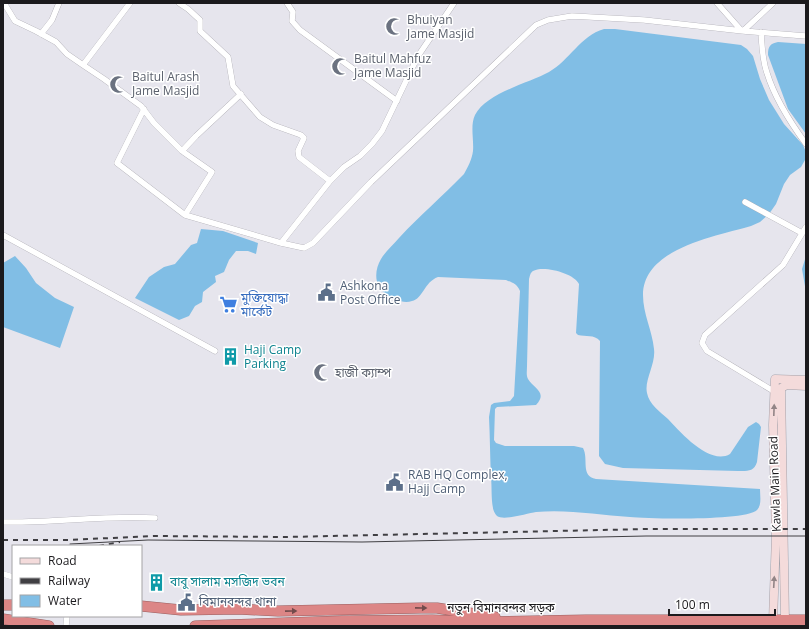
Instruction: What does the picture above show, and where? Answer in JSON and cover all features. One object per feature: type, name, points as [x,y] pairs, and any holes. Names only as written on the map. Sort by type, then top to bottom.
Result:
[{"type":"highway","name":"নতুন বিমানবন্দর সড়ক","points":[[142,606],[181,610],[238,609],[278,611],[437,608],[496,617]]},
{"type":"highway","points":[[3,619],[49,626]]},
{"type":"highway","name":"নতুন বিমানবন্দর সড়ক","points":[[195,626],[342,621],[432,620],[487,622],[586,620],[806,620]]},
{"type":"street","points":[[4,3],[15,21],[56,42],[67,54],[144,109],[154,122],[182,151],[212,172],[185,215]]},
{"type":"street","points":[[42,34],[52,20],[59,3]]},
{"type":"street","points":[[83,65],[130,3]]},
{"type":"street","points":[[179,3],[200,20],[200,31],[228,57],[232,84],[260,117],[273,125],[301,134],[304,138],[298,151],[299,157],[330,181]]},
{"type":"street","points":[[287,3],[293,12],[292,21],[300,30],[397,101]]},
{"type":"street","points":[[281,243],[330,181],[344,167],[360,156],[382,131],[410,70],[454,3]]},
{"type":"street","points":[[717,3],[743,31]]},
{"type":"street","points":[[743,31],[773,3]]},
{"type":"street","points":[[144,109],[117,162],[185,215],[281,243],[304,248],[313,243],[371,182],[536,25],[548,20],[572,16],[644,20],[743,31],[806,36]]},
{"type":"street","points":[[762,32],[763,55],[766,72],[784,113],[806,144]]},
{"type":"street","points":[[182,151],[241,94]]},
{"type":"street","points":[[745,202],[802,233]]},
{"type":"street","points":[[775,392],[707,351],[702,343],[705,335],[783,265],[806,227]]},
{"type":"street","points":[[3,235],[215,351]]},
{"type":"street","name":"Kawla Main Road","points":[[773,621],[776,536],[773,425],[775,379],[806,380]]},
{"type":"street","name":"Kawla Main Road","points":[[785,621],[782,388],[787,385],[806,386]]},
{"type":"street","points":[[3,522],[62,521],[132,517],[155,518]]},
{"type":"water","points":[[604,29],[615,29],[741,45],[753,56],[760,79],[769,100],[784,124],[803,145],[806,152],[805,160],[801,167],[790,175],[784,184],[776,204],[769,214],[760,222],[702,240],[668,255],[655,266],[646,279],[643,295],[644,309],[654,349],[653,360],[647,383],[647,393],[650,401],[655,408],[696,446],[705,452],[714,455],[722,456],[730,454],[748,427],[756,422],[761,427],[757,462],[754,468],[744,471],[623,468],[605,464],[599,456],[600,341],[595,337],[578,335],[576,333],[579,284],[576,280],[565,273],[544,269],[533,271],[529,279],[527,376],[539,391],[541,397],[536,405],[497,407],[495,409],[494,440],[496,443],[505,446],[574,446],[583,448],[585,452],[586,471],[591,477],[596,479],[760,489],[760,506],[757,510],[749,514],[717,518],[676,519],[640,518],[548,511],[505,518],[497,516],[493,510],[492,500],[489,417],[491,405],[494,403],[510,401],[514,396],[520,291],[518,287],[506,280],[438,277],[433,279],[416,300],[405,302],[386,294],[377,283],[376,273],[381,259],[415,221],[464,174],[470,163],[472,154],[472,128],[475,115],[481,107],[488,101],[509,89],[549,72],[588,37]]},
{"type":"water","points":[[778,42],[806,44],[806,134],[788,109],[768,55],[768,49],[770,46]]},
{"type":"water","points":[[201,229],[223,231],[258,243],[256,254],[248,251],[236,251],[229,260],[224,272],[215,276],[216,282],[203,292],[202,302],[195,306],[189,316],[179,320],[135,298],[149,277],[164,267],[175,264],[191,245],[197,243]]},
{"type":"water","points":[[15,256],[26,268],[36,283],[55,298],[74,307],[60,348],[3,327],[3,263]]},
{"type":"water","points":[[806,256],[806,292],[802,269]]},
{"type":"tram line","points":[[70,544],[148,540],[362,542],[646,536],[806,536]]},
{"type":"railway","points":[[3,540],[68,540],[154,536],[286,537],[647,529],[806,529]]},
{"type":"railway","points":[[104,545],[120,542]]},
{"type":"place","name":"Bhuiyan Jame Masjid","points":[[394,27]]},
{"type":"place","name":"Baitul Mahfuz Jame Masjid","points":[[341,66]]},
{"type":"place","name":"Baitul Arash Jame Masjid","points":[[119,84]]},
{"type":"place","name":"Ashkona Post Office","points":[[327,293]]},
{"type":"place","name":"মুক্তিযোদ্ধা মার্কেট","points":[[228,305]]},
{"type":"place","name":"Haji Camp Parking","points":[[231,357]]},
{"type":"place","name":"হাজী ক্যাম্প","points":[[322,373]]},
{"type":"place","name":"RAB HQ Complex, Hajj Camp","points":[[395,482]]},
{"type":"place","name":"বাবু সালাম মসজিদ ভবন","points":[[157,582]]},
{"type":"place","name":"বিমানবন্দর থানা","points":[[186,602]]}]
